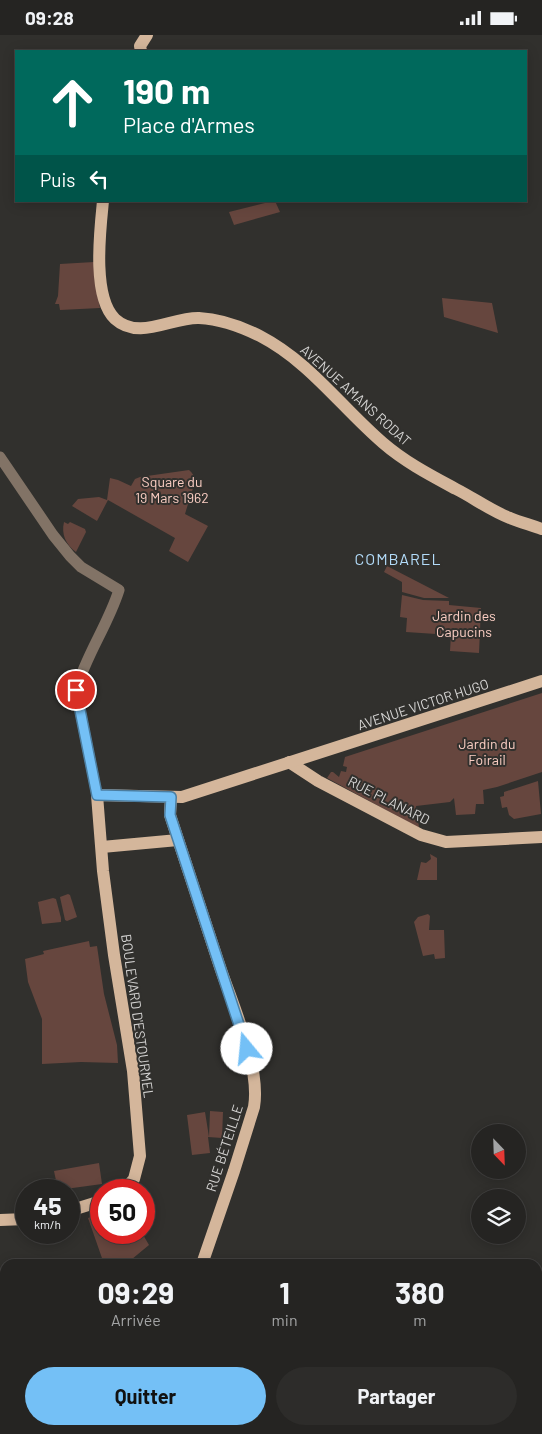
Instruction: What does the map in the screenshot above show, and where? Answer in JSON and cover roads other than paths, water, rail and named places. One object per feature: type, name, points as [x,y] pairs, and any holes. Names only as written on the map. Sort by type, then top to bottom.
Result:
[{"type":"main road","points":[[141,50],[140,46],[147,35]]},
{"type":"main road","points":[[146,50],[147,35]]},
{"type":"main road","name":"AVENUE AMANS RODAT","points":[[103,202],[101,279],[105,303],[109,312],[115,318],[128,327],[135,329],[198,318],[229,323],[260,336],[294,357],[382,442],[416,467],[508,518],[542,529]]},
{"type":"main road","name":"AVENUE VICTOR HUGO","points":[[97,795],[182,797],[194,794],[542,681]]},
{"type":"main road","points":[[312,755],[314,771],[318,781]]},
{"type":"main road","name":"RUE PLANARD","points":[[289,762],[318,781],[416,833],[446,842],[542,837]]},
{"type":"main road","name":"BOULEVARD D'ESTOURMEL","points":[[97,795],[114,955],[133,1071],[140,1156],[134,1179]]},
{"type":"main road","name":"RUE BÉTEILLE","points":[[171,797],[170,815],[243,1036],[255,1079],[256,1098],[254,1107],[204,1259]]},
{"type":"main road","points":[[102,847],[178,840]]},
{"type":"main road","points":[[0,1220],[15,1219]]},
{"type":"street","points":[[0,457],[70,557],[81,567],[119,590],[80,676],[76,690],[97,795]]},
{"type":"district","name":"COMBAREL","points":[[398,558]]},
{"type":"park label","name":"Square du 19 Mars 1962","points":[[172,490]]},
{"type":"park label","name":"Jardin des Capucins","points":[[464,623]]},
{"type":"park label","name":"Jardin du Foirail","points":[[487,751]]}]
